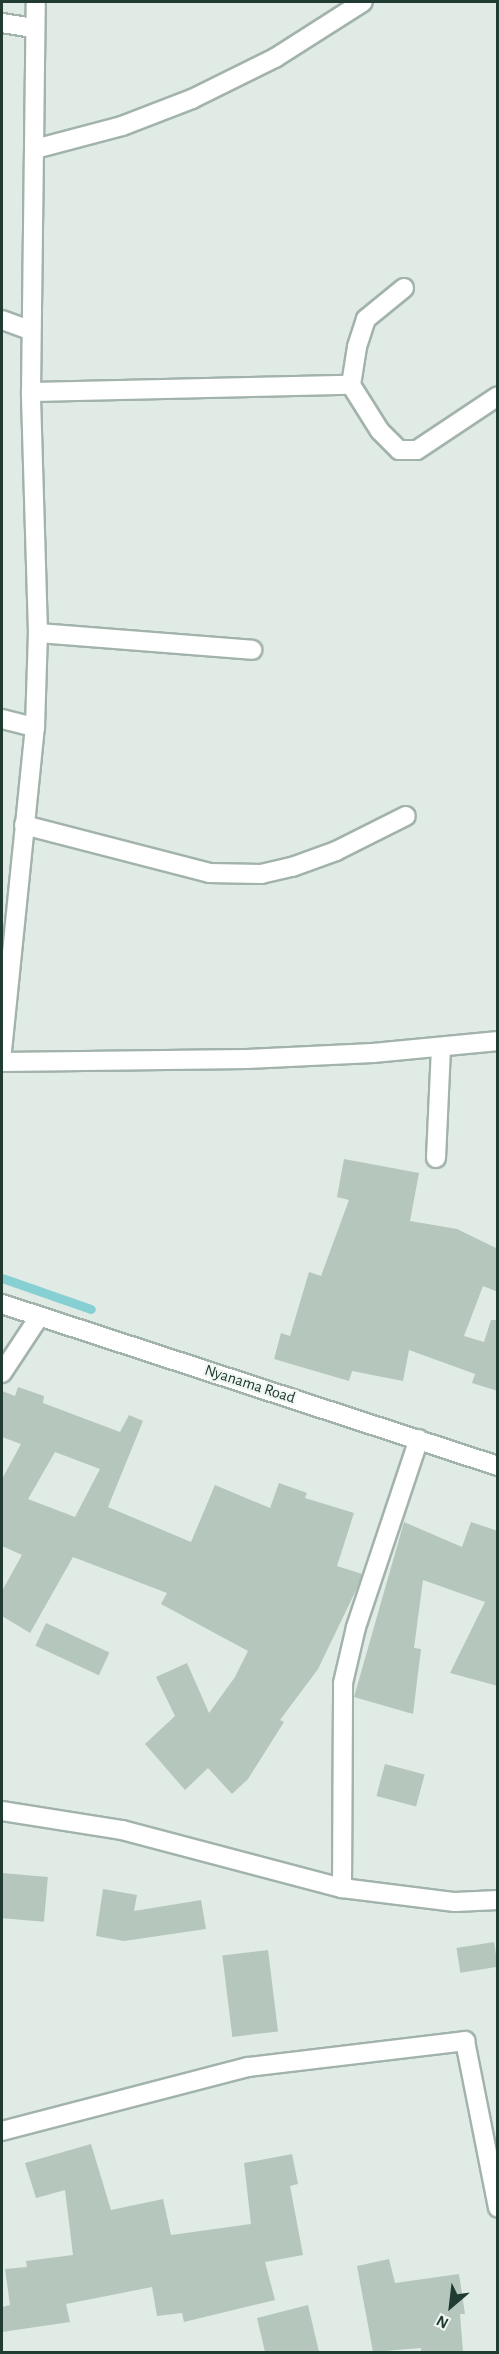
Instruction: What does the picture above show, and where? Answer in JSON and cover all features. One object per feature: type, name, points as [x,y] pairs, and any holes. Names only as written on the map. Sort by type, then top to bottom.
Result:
[{"type":"street","points":[[2,1051],[34,727],[38,633],[30,330],[35,149],[33,28],[36,2]]},
{"type":"street","points":[[35,149],[122,126],[192,99],[275,58],[363,2]]},
{"type":"street","points":[[2,23],[33,28]]},
{"type":"street","points":[[404,288],[366,319],[359,338],[351,385],[380,431],[399,450],[407,452],[417,450],[498,396]]},
{"type":"street","points":[[2,320],[30,330]]},
{"type":"street","points":[[31,392],[351,385]]},
{"type":"street","points":[[38,633],[252,650]]},
{"type":"street","points":[[2,719],[34,727]]},
{"type":"street","points":[[24,825],[209,873],[261,873],[292,867],[336,851],[406,816]]},
{"type":"street","points":[[2,1062],[247,1059],[441,1047],[498,1041]]},
{"type":"street","points":[[436,1158],[441,1047]]},
{"type":"street","name":"Nyanama Road","points":[[2,1304],[419,1439],[498,1467]]},
{"type":"street","points":[[2,1372],[39,1317]]},
{"type":"street","points":[[342,1888],[343,1683],[356,1627],[419,1439]]},
{"type":"street","points":[[2,1811],[122,1830],[342,1888],[455,1902],[498,1900]]},
{"type":"street","points":[[2,2131],[248,2067],[465,2041],[498,2208]]},
{"type":"building","points":[[344,1159],[419,1173],[410,1221],[457,1229],[498,1249],[498,1292],[483,1286],[464,1336],[484,1342],[491,1320],[498,1320],[498,1391],[472,1383],[475,1374],[409,1350],[403,1381],[352,1371],[349,1381],[274,1359],[281,1333],[290,1336],[309,1272],[321,1276],[349,1200],[337,1197]]},
{"type":"building","points":[[18,1387],[44,1396],[43,1403],[120,1432],[129,1415],[143,1421],[108,1507],[191,1542],[215,1485],[270,1508],[279,1483],[307,1493],[305,1498],[354,1513],[337,1566],[362,1574],[359,1584],[318,1669],[280,1720],[284,1722],[248,1779],[232,1794],[208,1768],[185,1790],[145,1744],[175,1716],[156,1677],[187,1663],[209,1713],[235,1677],[248,1651],[161,1604],[167,1593],[73,1557],[30,1633],[2,1616],[2,1591],[22,1555],[2,1546],[2,1479],[21,1444],[2,1437],[2,1391],[15,1396]],"holes":[[[55,1452],[100,1469],[75,1517],[28,1499]]]},
{"type":"building","points":[[404,1522],[462,1547],[471,1522],[498,1531],[498,1686],[450,1673],[485,1602],[423,1580],[414,1648],[421,1649],[413,1714],[354,1697]]},
{"type":"building","points":[[46,1623],[109,1653],[99,1675],[35,1646]]},
{"type":"building","points":[[385,1764],[425,1775],[416,1806],[376,1796]]},
{"type":"building","points":[[2,1873],[48,1877],[44,1922],[2,1918]]},
{"type":"building","points":[[103,1889],[137,1895],[134,1911],[201,1900],[206,1929],[124,1941],[96,1936]]},
{"type":"building","points":[[494,1942],[498,1967],[460,1973],[456,1948]]},
{"type":"building","points":[[268,1950],[278,2031],[232,2037],[222,1956]]},
{"type":"building","points":[[91,2144],[111,2210],[163,2199],[171,2235],[251,2224],[244,2163],[292,2154],[298,2184],[290,2186],[303,2255],[265,2262],[275,2300],[184,2322],[182,2313],[157,2316],[152,2287],[66,2304],[70,2322],[2,2332],[2,2307],[10,2305],[5,2269],[27,2267],[26,2261],[73,2255],[65,2190],[36,2198],[25,2163]]},
{"type":"building","points":[[389,2259],[395,2283],[459,2274],[465,2314],[460,2314],[463,2352],[421,2352],[421,2348],[373,2352],[357,2266]]},
{"type":"building","points":[[308,2305],[319,2352],[265,2352],[257,2318]]},
{"type":"waterway","points":[[2,1278],[91,1309]]}]
